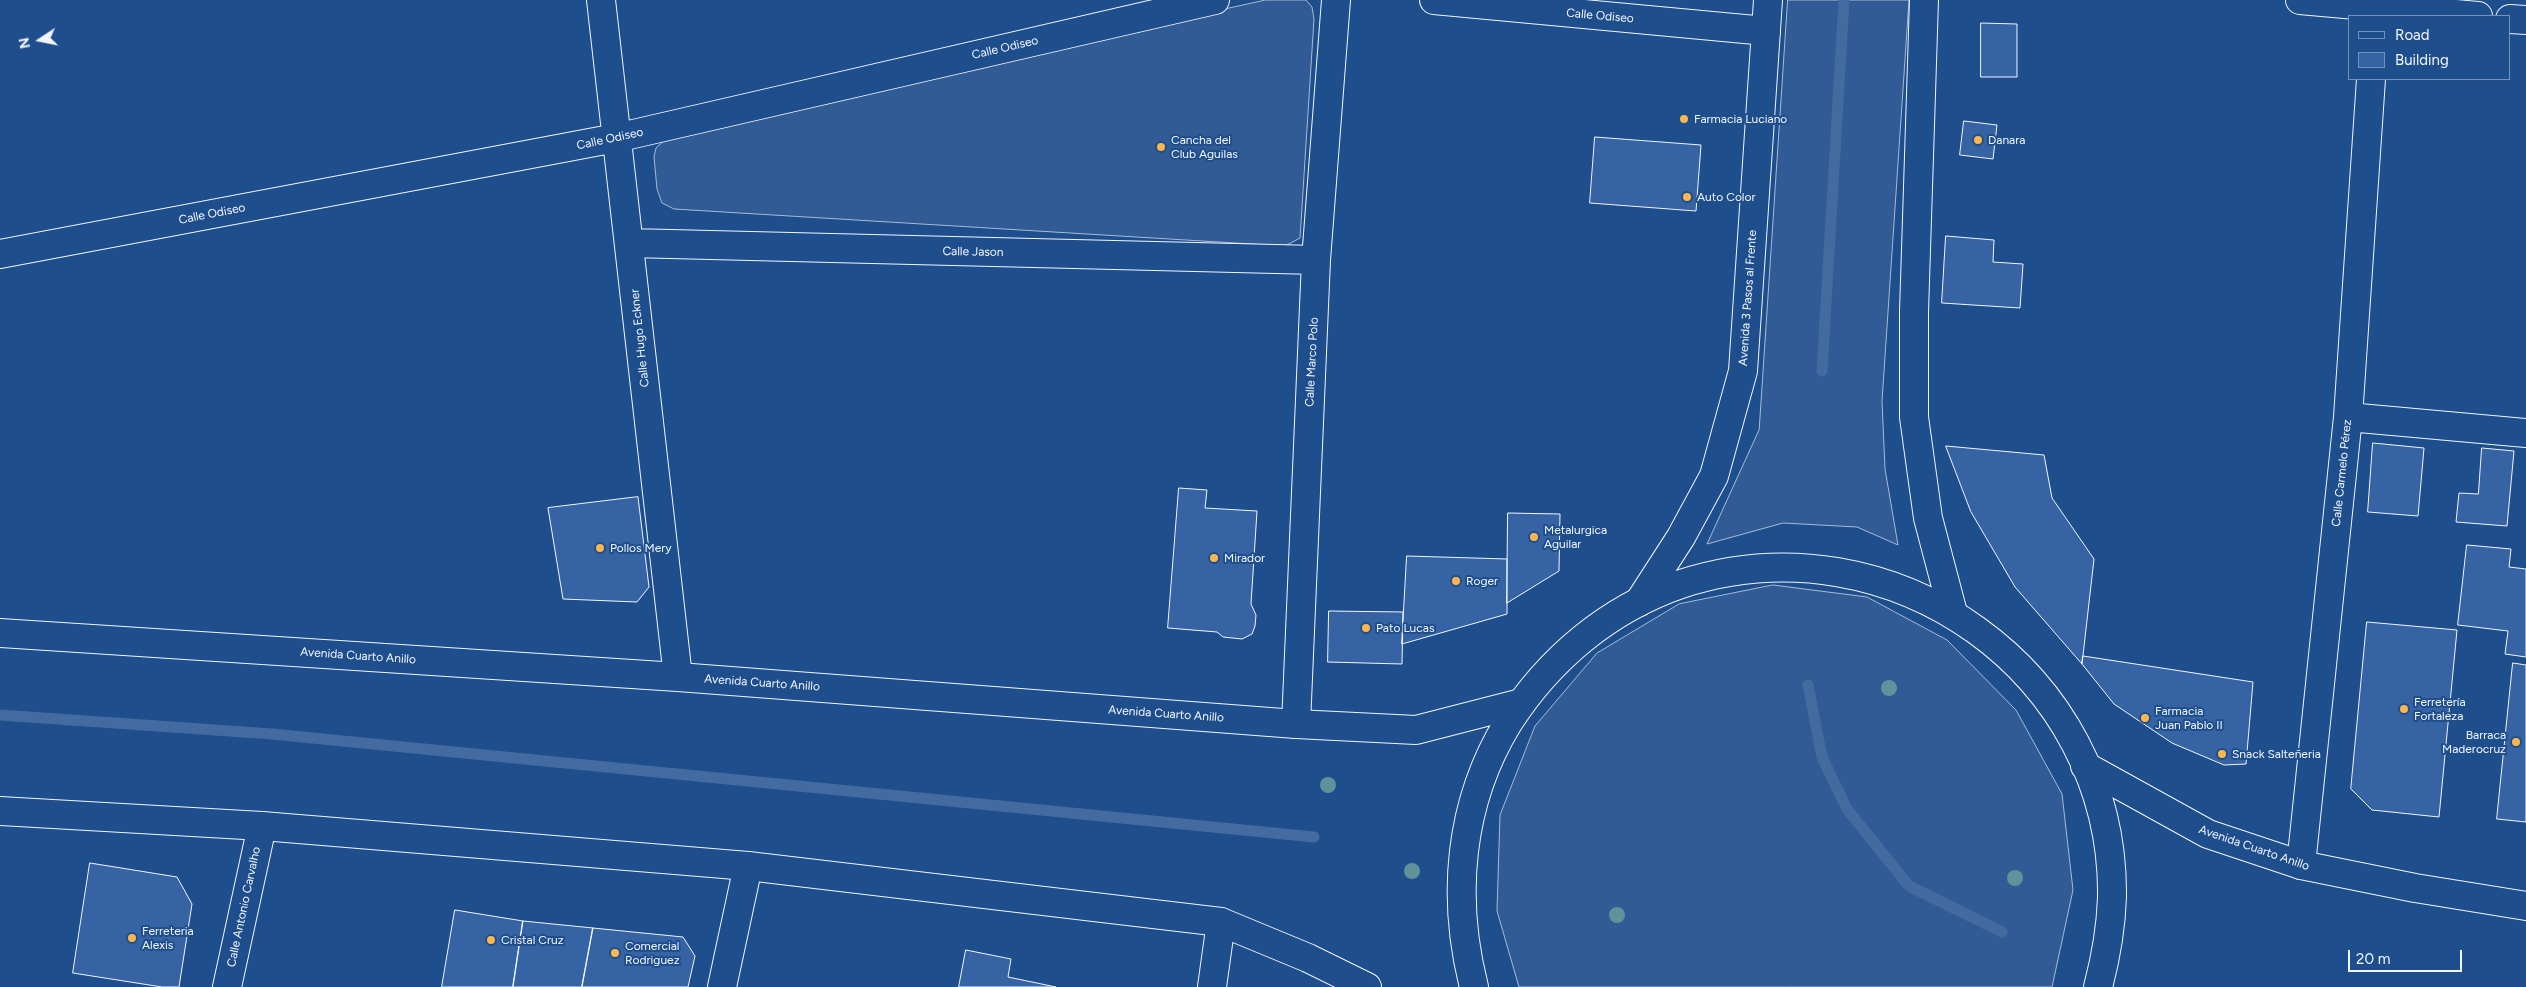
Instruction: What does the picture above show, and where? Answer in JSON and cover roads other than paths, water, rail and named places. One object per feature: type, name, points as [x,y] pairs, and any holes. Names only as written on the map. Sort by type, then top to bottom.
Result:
[{"type":"main road","name":"Calle Hugo Eckner","points":[[601,0],[678,677]]},
{"type":"main road","name":"Calle Odiseo","points":[[0,254],[616,138],[1215,0]]},
{"type":"main road","name":"Calle Marco Polo","points":[[1296,724],[1316,260],[1336,0]]},
{"type":"main road","name":"Calle Odiseo","points":[[1434,0],[1766,31]]},
{"type":"main road","name":"Avenida 3 Pasos al Frente","points":[[1639,602],[1681,537],[1714,476],[1743,371],[1768,0]]},
{"type":"main road","points":[[1924,0],[1914,312],[1914,417],[1928,518],[1953,613]]},
{"type":"main road","points":[[2300,0],[2465,15]]},
{"type":"main road","points":[[2511,19],[2526,20]]},
{"type":"main road","name":"Calle Carmelo Pérez","points":[[2301,865],[2348,417],[2371,80]]},
{"type":"main road","name":"Calle Jason","points":[[630,243],[1316,260]]},
{"type":"main road","points":[[2348,417],[2526,433]]},
{"type":"main road","points":[[1474,987],[1463,936],[1460,906],[1464,844],[1476,792],[1487,764],[1521,704],[1536,682],[1574,645],[1594,629],[1639,602],[1700,578],[1764,567],[1798,567],[1830,570],[1886,583],[1924,598],[1953,613],[2008,654],[2031,679],[2052,706],[2085,766],[2105,830],[2110,862],[2112,895],[2110,928],[2098,987]]},
{"type":"main road","name":"Avenida Cuarto Anillo","points":[[0,633],[678,677],[1296,724],[1416,730],[1521,704]]},
{"type":"main road","name":"Avenida Cuarto Anillo","points":[[2085,766],[2208,834],[2301,865],[2415,888],[2526,906]]},
{"type":"main road","points":[[0,811],[262,826],[748,866],[1221,922],[1308,958],[1366,987]]},
{"type":"main road","name":"Calle Antonio Carvalho","points":[[227,987],[262,826]]},
{"type":"main road","points":[[722,987],[748,866]]},
{"type":"main road","points":[[1212,987],[1221,922]]},
{"type":"waterway","points":[[1822,371],[1844,0]]},
{"type":"waterway","points":[[1808,685],[1822,757],[1847,809],[1909,886],[2002,932]]},
{"type":"waterway","points":[[0,715],[272,734],[1314,837]]},
{"type":"place","name":"Farmacia Luciano","points":[[1684,119]]},
{"type":"place","name":"Danara","points":[[1978,140]]},
{"type":"place","name":"Cancha del Club Aguilas","points":[[1161,147]]},
{"type":"place","name":"Auto Color","points":[[1687,197]]},
{"type":"place","name":"Metalurgica Aguilar","points":[[1534,537]]},
{"type":"place","name":"Pollos Mery","points":[[600,548]]},
{"type":"place","name":"Mirador","points":[[1214,558]]},
{"type":"place","name":"Roger","points":[[1456,581]]},
{"type":"place","name":"Pato Lucas","points":[[1366,628]]},
{"type":"place","name":"Ferretería Fortaleza","points":[[2404,709]]},
{"type":"place","name":"Farmacia Juan Pablo II","points":[[2145,718]]},
{"type":"place","name":"Barraca Maderocruz","points":[[2516,742]]},
{"type":"place","name":"Snack Salteñeria","points":[[2222,754]]},
{"type":"place","name":"Ferreteria Alexis","points":[[132,938]]},
{"type":"place","name":"Cristal Cruz","points":[[491,940]]},
{"type":"place","name":"Comercial Rodriguez","points":[[615,953]]}]
